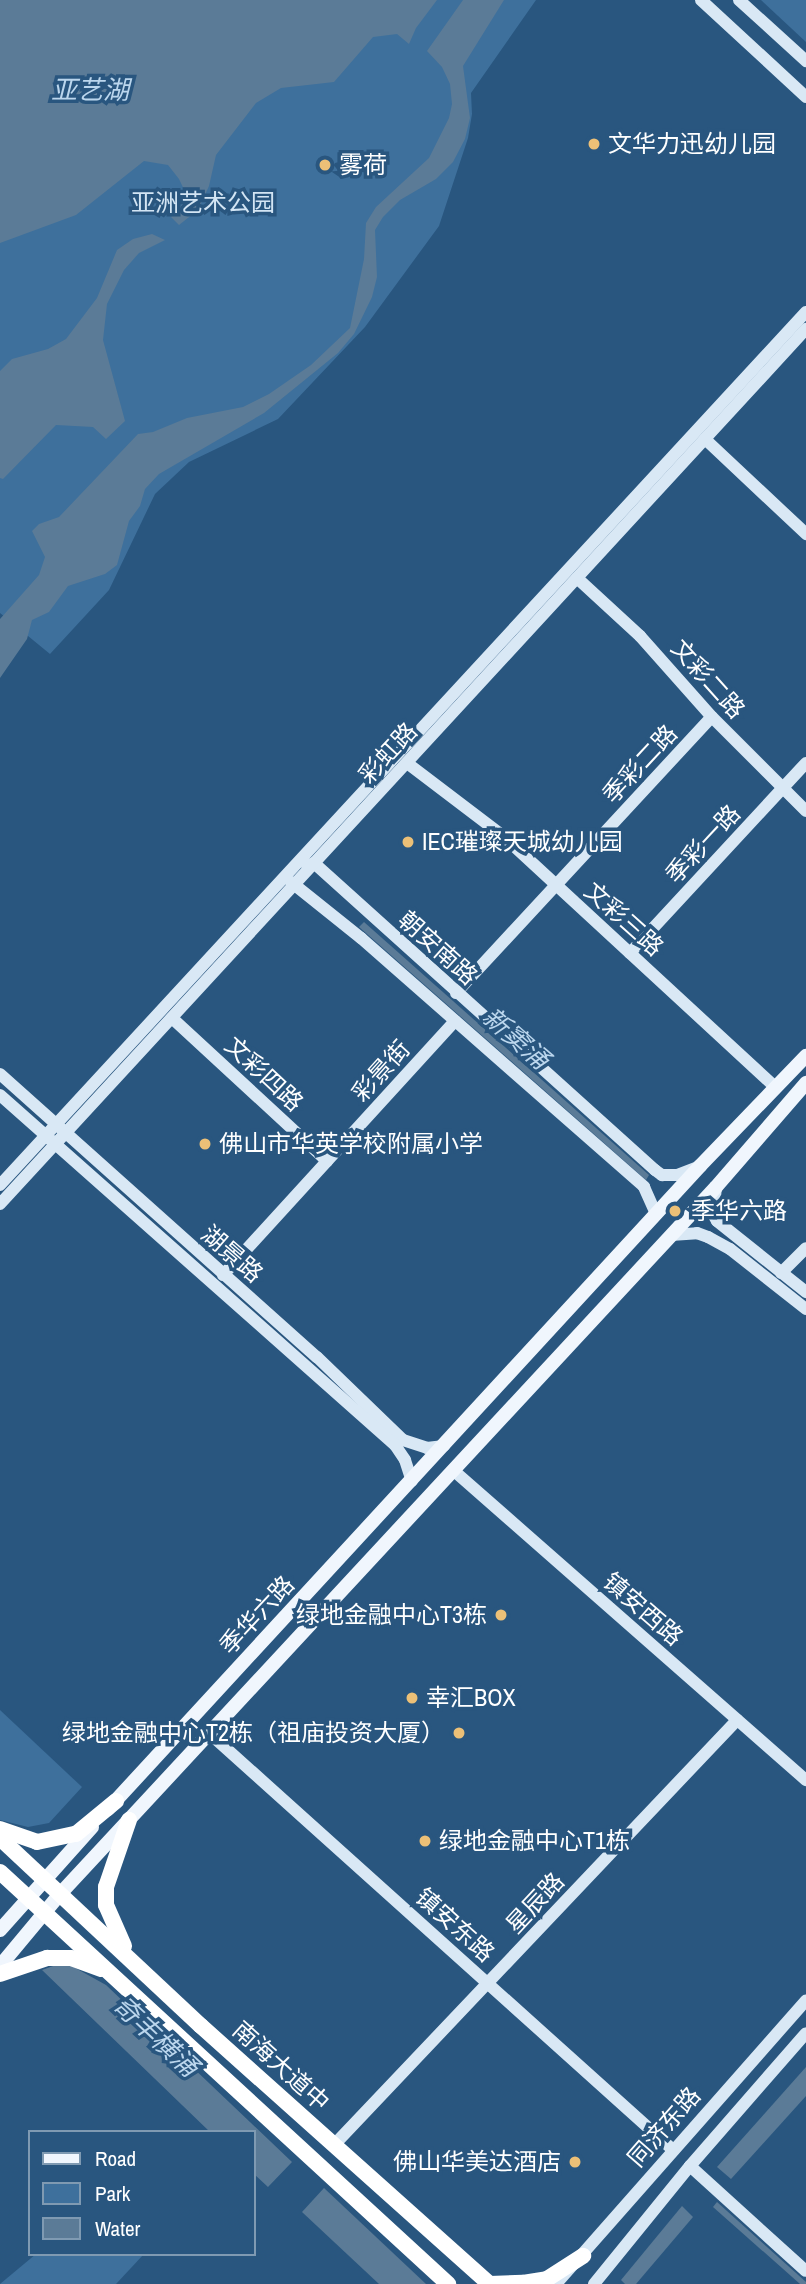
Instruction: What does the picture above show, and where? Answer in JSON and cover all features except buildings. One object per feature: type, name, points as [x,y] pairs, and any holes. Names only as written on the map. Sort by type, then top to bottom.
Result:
[{"type":"highway","points":[[0,1829],[37,1842],[76,1834],[116,1801]]},
{"type":"highway","points":[[129,1821],[106,1887],[106,1905],[114,1929],[133,1960]]},
{"type":"highway","name":"南海大道中","points":[[0,1838],[214,2037],[490,2284]]},
{"type":"highway","name":"南海大道中","points":[[0,1872],[448,2284]]},
{"type":"highway","points":[[0,1974],[47,1958],[71,1958],[88,1962],[116,1976]]},
{"type":"highway","points":[[194,2050],[206,2038],[214,2037]]},
{"type":"highway","points":[[490,2284],[547,2279],[583,2256]]},
{"type":"main road","name":"季华六路","points":[[0,1930],[44,1878],[700,1166],[806,1056]]},
{"type":"main road","name":"季华六路","points":[[0,1966],[60,1894],[716,1187],[806,1083]]},
{"type":"street","points":[[701,0],[806,97]]},
{"type":"street","points":[[739,0],[806,61]]},
{"type":"street","name":"彩虹路","points":[[0,1205],[50,1141],[286,875],[806,312]]},
{"type":"street","name":"彩虹路","points":[[60,1130],[172,1018],[806,329]]},
{"type":"street","points":[[705,439],[806,534]]},
{"type":"street","name":"文彩二路","points":[[577,578],[640,636],[712,717],[806,811]]},
{"type":"street","name":"季彩二路","points":[[456,993],[712,717]]},
{"type":"street","name":"文彩三路","points":[[407,763],[502,835],[775,1087]]},
{"type":"street","name":"季彩一路","points":[[630,953],[806,763]]},
{"type":"street","points":[[286,875],[314,863]]},
{"type":"street","name":"朝安南路","points":[[314,863],[655,1170]]},
{"type":"street","name":"朝安南路","points":[[286,875],[639,1183],[646,1191],[656,1214]]},
{"type":"street","points":[[361,938],[355,920],[360,916],[373,918]]},
{"type":"street","name":"文彩四路","points":[[172,1018],[327,1161]]},
{"type":"street","name":"彩景街","points":[[223,1275],[456,1021]]},
{"type":"street","name":"湖景路","points":[[0,1074],[317,1357],[403,1440],[427,1448],[444,1446]]},
{"type":"street","name":"湖景路","points":[[0,1094],[395,1445],[405,1460],[412,1481]]},
{"type":"street","name":"彩虹路","points":[[0,1185],[50,1141]]},
{"type":"street","points":[[655,1170],[662,1175],[677,1175],[700,1166]]},
{"type":"street","points":[[639,1183],[648,1188],[656,1186],[659,1180],[655,1170]]},
{"type":"street","points":[[716,1187],[713,1214],[717,1221],[806,1292]]},
{"type":"street","points":[[671,1235],[697,1233],[730,1249],[806,1309]]},
{"type":"street","points":[[781,1273],[806,1248]]},
{"type":"street","name":"镇安西路","points":[[453,1470],[806,1780]]},
{"type":"street","name":"星辰路","points":[[334,2145],[737,1720]]},
{"type":"street","name":"镇安东路","points":[[209,1733],[672,2149]]},
{"type":"street","name":"同济东路","points":[[556,2284],[583,2256],[672,2149],[806,2000]]},
{"type":"street","name":"同济东路","points":[[594,2284],[690,2166],[806,2033]]},
{"type":"street","points":[[690,2166],[806,2271]]},
{"type":"green space","name":"亚洲艺术公园","points":[[0,0],[536,0],[471,93],[472,114],[468,138],[439,226],[365,327],[278,419],[189,462],[155,494],[109,590],[50,654],[0,613]]},
{"type":"green space","points":[[761,0],[806,0],[806,42]]},
{"type":"green space","points":[[0,1710],[82,1787],[49,1823],[28,1827],[0,1820]]},
{"type":"green space","points":[[34,2256],[142,2256],[116,2284],[0,2284]]},
{"type":"water","name":"亚艺湖","points":[[0,0],[437,0],[416,28],[409,44],[397,34],[373,37],[334,82],[281,88],[256,103],[216,155],[209,186],[198,210],[179,225],[171,217],[188,198],[179,179],[168,165],[144,161],[76,215],[0,243]]},
{"type":"water","points":[[463,0],[504,0],[463,66],[470,118],[465,139],[453,162],[436,179],[400,200],[383,217],[375,230],[377,277],[372,297],[354,334],[338,353],[264,413],[159,474],[145,489],[140,506],[129,521],[117,565],[105,574],[68,586],[49,612],[32,620],[27,639],[0,678],[0,619],[39,575],[45,557],[32,531],[39,524],[59,517],[138,434],[153,432],[187,418],[243,407],[269,394],[311,365],[350,328],[364,259],[366,223],[376,207],[429,158],[449,118],[452,104],[450,84],[442,67],[427,51]]},
{"type":"water","points":[[152,234],[165,240],[139,253],[124,270],[107,304],[103,340],[125,421],[106,439],[93,427],[56,425],[3,479],[0,478],[0,371],[12,359],[48,349],[66,339],[97,298],[117,250],[133,239]]},
{"type":"water","points":[[364,922],[649,1175],[646,1180],[359,927]]},
{"type":"water","name":"奇丰横涌","points":[[56,1965],[70,1965],[106,1985],[292,2162],[268,2187],[256,2176],[256,2130],[208,2130],[42,1970]]},
{"type":"water","points":[[806,2067],[806,2096],[731,2179],[717,2167]]},
{"type":"water","points":[[324,2188],[426,2284],[379,2284],[302,2212]]},
{"type":"water","points":[[717,2202],[806,2284],[800,2284],[713,2207]]},
{"type":"water","points":[[682,2206],[693,2217],[636,2284],[625,2284],[621,2280]]},
{"type":"place","name":"文华力迅幼儿园","points":[[594,144]]},
{"type":"place","name":"雾荷","points":[[325,165]]},
{"type":"place","name":"IEC璀璨天城幼儿园","points":[[408,842]]},
{"type":"place","name":"佛山市华英学校附属小学","points":[[205,1144]]},
{"type":"place","name":"季华六路","points":[[675,1211]]},
{"type":"place","name":"绿地金融中心T3栋","points":[[501,1615]]},
{"type":"place","name":"幸汇BOX","points":[[412,1698]]},
{"type":"place","name":"绿地金融中心T2栋（祖庙投资大厦）","points":[[459,1733]]},
{"type":"place","name":"绿地金融中心T1栋","points":[[425,1841]]},
{"type":"place","name":"佛山华美达酒店","points":[[575,2162]]},
{"type":"water label","name":"新窦涌","points":[[516,1038]]}]
